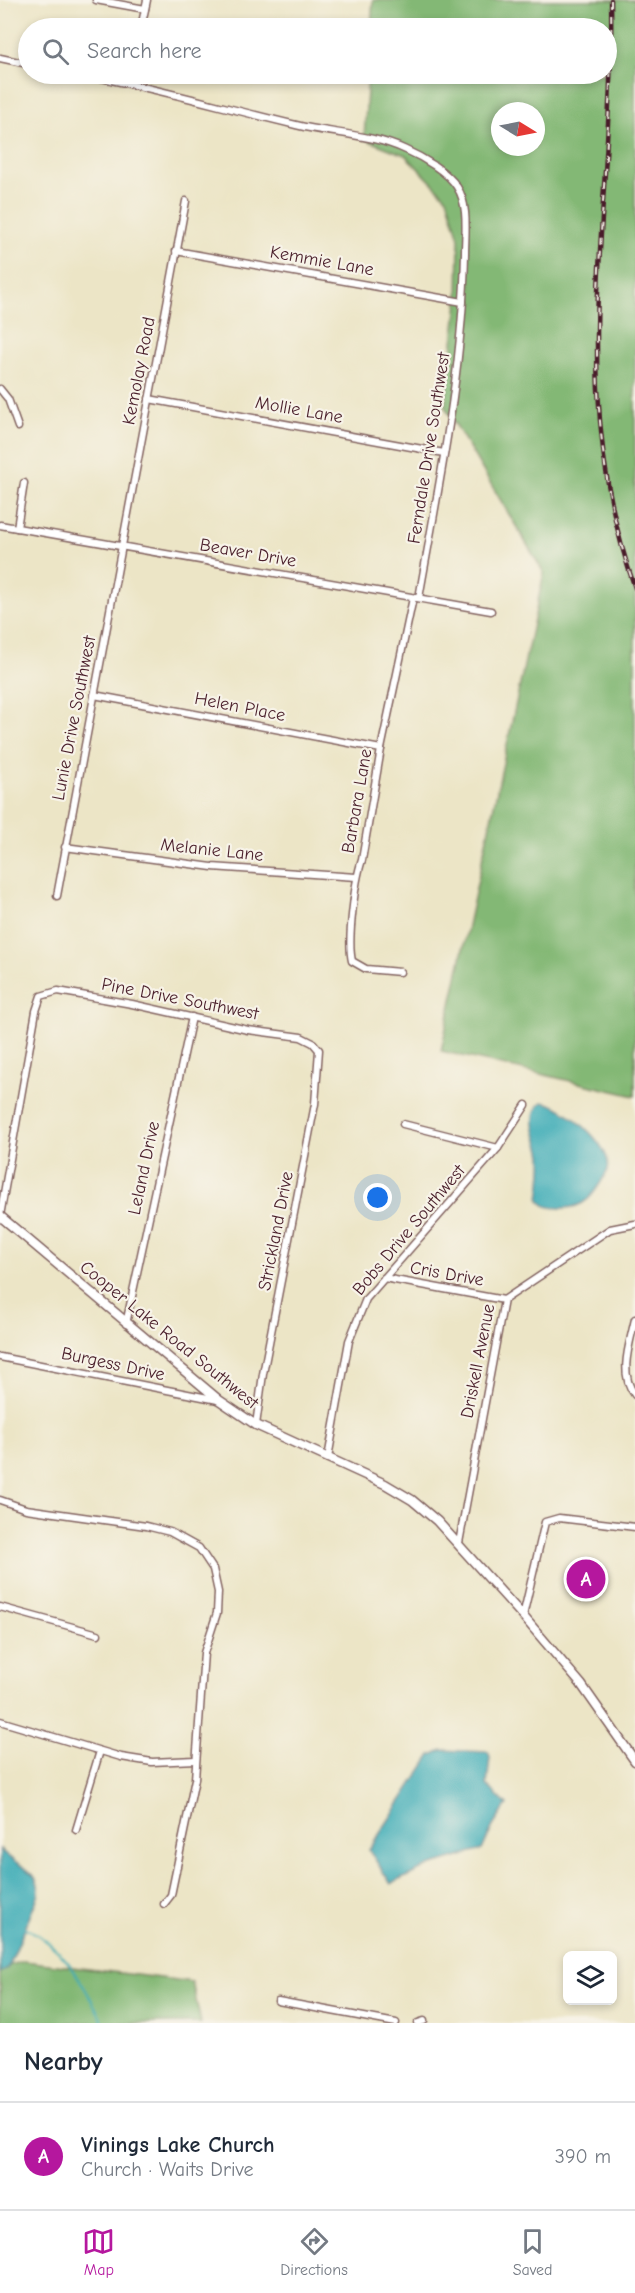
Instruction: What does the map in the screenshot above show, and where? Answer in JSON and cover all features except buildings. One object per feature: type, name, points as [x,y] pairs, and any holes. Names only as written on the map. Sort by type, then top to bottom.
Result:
[{"type":"street","points":[[96,0],[145,9]]},
{"type":"street","points":[[143,18],[147,0]]},
{"type":"street","points":[[0,58],[18,62]]},
{"type":"street","name":"Ferndale Drive Southwest","points":[[133,84],[300,126],[375,140],[407,150],[457,186],[464,203],[463,302],[455,396],[416,598]]},
{"type":"street","name":"Kemolay Road","points":[[121,546],[186,201]]},
{"type":"street","name":"Kemmie Lane","points":[[176,251],[463,302]]},
{"type":"street","points":[[0,389],[8,399],[18,427]]},
{"type":"street","name":"Mollie Lane","points":[[149,399],[444,453]]},
{"type":"street","points":[[17,528],[24,483]]},
{"type":"street","name":"Beaver Drive","points":[[0,525],[491,611]]},
{"type":"street","name":"Lunie Drive Southwest","points":[[57,896],[121,546]]},
{"type":"street","name":"Barbara Lane","points":[[400,972],[366,969],[352,961],[350,941],[356,877],[362,860],[381,749],[416,598]]},
{"type":"street","name":"Helen Place","points":[[94,695],[381,749]]},
{"type":"street","name":"Melanie Lane","points":[[65,847],[212,867],[356,877]]},
{"type":"street","name":"Pine Drive Southwest","points":[[0,1216],[36,1011],[41,996],[58,991],[248,1029],[301,1037],[313,1042]]},
{"type":"street","name":"Leland Drive","points":[[126,1324],[192,1017]]},
{"type":"street","name":"Strickland Drive","points":[[256,1425],[263,1374],[315,1104],[319,1050],[313,1042]]},
{"type":"street","name":"Bobs Drive Southwest","points":[[328,1458],[349,1341],[366,1299],[498,1148],[526,1105]]},
{"type":"street","points":[[404,1124],[498,1148]]},
{"type":"street","name":"Cooper Lake Road Southwest","points":[[0,1216],[219,1401],[256,1425],[412,1500],[459,1543],[523,1616],[580,1684],[635,1761]]},
{"type":"street","name":"Driskell Avenue","points":[[459,1543],[504,1300],[610,1229],[635,1224]]},
{"type":"street","name":"Cris Drive","points":[[384,1278],[504,1300]]},
{"type":"street","points":[[635,1319],[626,1372],[628,1385],[635,1395]]},
{"type":"street","name":"Burgess Drive","points":[[0,1357],[219,1401]]},
{"type":"street","points":[[0,1500],[45,1512],[146,1526],[170,1532],[199,1548],[213,1569],[218,1592],[214,1625],[204,1653],[195,1779],[171,1895],[164,1904]]},
{"type":"street","points":[[523,1616],[545,1522],[559,1518],[635,1527]]},
{"type":"street","points":[[0,1606],[98,1634]]},
{"type":"street","points":[[0,1721],[100,1751],[152,1762],[195,1760]]},
{"type":"street","points":[[76,1830],[100,1751]]},
{"type":"street","points":[[278,2001],[396,2023]]},
{"type":"green space","points":[[373,0],[635,0],[635,1096],[441,1051],[544,573],[445,407],[458,302],[459,238],[447,198],[405,155],[364,139],[367,84],[617,84],[617,18],[372,18]]},
{"type":"green space","points":[[24,1961],[192,1982],[201,2023],[0,2023],[0,1968]]},
{"type":"water","points":[[542,1102],[551,1104],[574,1118],[595,1139],[608,1161],[608,1170],[599,1185],[590,1198],[577,1206],[553,1208],[539,1200],[542,1156],[534,1128],[534,1115]]},
{"type":"water","points":[[442,1750],[488,1752],[490,1757],[487,1785],[507,1805],[493,1826],[482,1850],[429,1866],[391,1884],[369,1850],[431,1755]]},
{"type":"water","points":[[0,1849],[31,1873],[38,1885],[39,1894],[8,1969],[0,1973]]},
{"type":"waterway","points":[[25,1927],[53,1946],[63,1957],[80,1980],[104,2023]]},
{"type":"railway","points":[[611,0],[611,18]]},
{"type":"railway","points":[[610,84],[598,296],[597,368],[602,441],[614,514],[635,588]]},
{"type":"place","name":"Vinings Lake Church","points":[[586,1579]]}]
